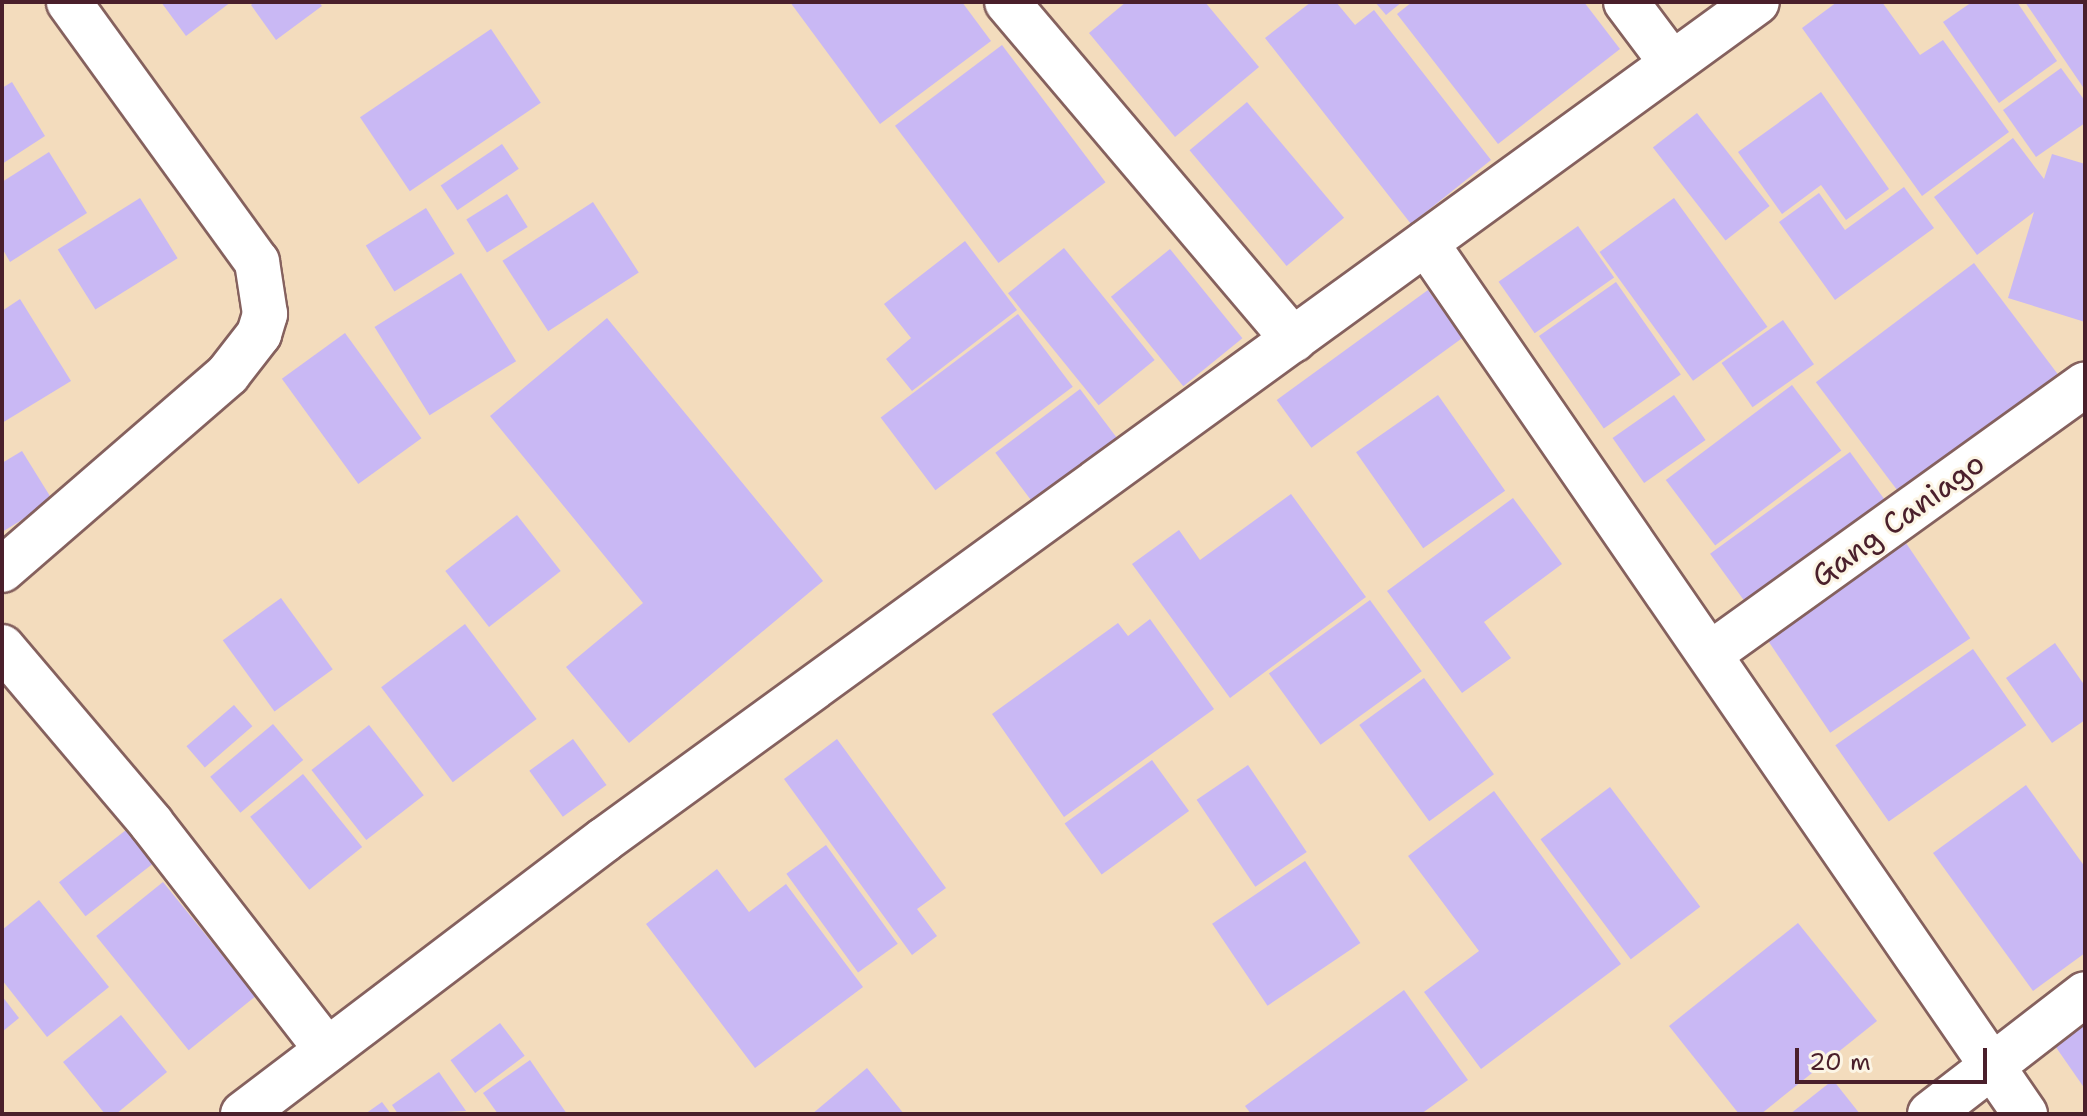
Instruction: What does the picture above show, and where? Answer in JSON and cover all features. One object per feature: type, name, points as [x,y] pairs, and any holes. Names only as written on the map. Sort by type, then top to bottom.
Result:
[{"type":"street","points":[[2,570],[228,374],[259,334],[265,314],[257,262],[69,2]]},
{"type":"street","points":[[1007,2],[1294,340]]},
{"type":"street","points":[[1626,2],[1671,62]]},
{"type":"street","points":[[248,1113],[604,840],[1757,2]]},
{"type":"street","points":[[1426,243],[2025,1114]]},
{"type":"street","name":"Gang Caniago","points":[[1710,654],[2085,385]]},
{"type":"street","points":[[2,647],[151,823],[327,1050]]},
{"type":"street","points":[[1930,1114],[1989,1065],[2085,994]]},
{"type":"building","points":[[161,2],[231,2],[186,36]]},
{"type":"building","points":[[255,2],[319,2],[322,6],[276,40],[251,5]]},
{"type":"building","points":[[790,2],[962,2],[991,41],[880,124]]},
{"type":"building","points":[[1126,2],[1205,2],[1259,67],[1175,137],[1089,33]]},
{"type":"building","points":[[1311,2],[1336,2],[1355,25],[1374,10],[1491,160],[1411,224],[1265,38]]},
{"type":"building","points":[[1375,2],[1402,2],[1386,15]]},
{"type":"building","points":[[1412,2],[1584,2],[1620,49],[1498,144],[1397,14]]},
{"type":"building","points":[[1837,2],[1882,2],[1920,55],[1943,40],[2009,132],[1922,196],[1802,28]]},
{"type":"building","points":[[1972,2],[2017,2],[2057,61],[1999,103],[1943,22]]},
{"type":"building","points":[[2025,2],[2085,2],[2085,90]]},
{"type":"building","points":[[491,29],[541,103],[410,191],[360,117]]},
{"type":"building","points":[[1002,45],[1106,182],[998,263],[895,126]]},
{"type":"building","points":[[2061,68],[2085,101],[2085,123],[2036,157],[2003,110]]},
{"type":"building","points":[[12,82],[45,136],[2,164],[2,88]]},
{"type":"building","points":[[1821,92],[1889,189],[1846,220],[1821,185],[1782,214],[1738,152]]},
{"type":"building","points":[[1247,102],[1344,218],[1287,266],[1190,150]]},
{"type":"building","points":[[1697,113],[1770,206],[1726,240],[1653,147]]},
{"type":"building","points":[[2013,138],[2044,179],[2052,154],[2085,164],[2085,322],[2008,298],[2034,212],[1977,255],[1934,197]]},
{"type":"building","points":[[502,144],[519,169],[457,210],[441,185]]},
{"type":"building","points":[[49,152],[87,213],[10,262],[2,248],[2,182]]},
{"type":"building","points":[[1904,187],[1934,228],[1835,300],[1779,222],[1819,193],[1845,230]]},
{"type":"building","points":[[507,194],[528,227],[487,253],[466,219]]},
{"type":"building","points":[[140,198],[178,258],[95,310],[58,249]]},
{"type":"building","points":[[1674,198],[1767,327],[1693,381],[1600,252]]},
{"type":"building","points":[[593,202],[639,272],[548,331],[502,261]]},
{"type":"building","points":[[426,208],[455,254],[394,291],[366,246]]},
{"type":"building","points":[[1578,226],[1614,278],[1535,333],[1499,282]]},
{"type":"building","points":[[965,241],[1017,310],[912,391],[886,359],[911,338],[884,304]]},
{"type":"building","points":[[1064,248],[1155,360],[1099,405],[1008,293]]},
{"type":"building","points":[[1170,249],[1242,338],[1183,386],[1111,297]]},
{"type":"building","points":[[1974,263],[2061,378],[1903,497],[1816,382]]},
{"type":"building","points":[[461,273],[516,361],[430,415],[374,327]]},
{"type":"building","points":[[1616,282],[1681,375],[1604,428],[1539,336]]},
{"type":"building","points":[[1428,290],[1463,338],[1311,448],[1277,400]]},
{"type":"building","points":[[20,299],[71,381],[2,423],[2,311]]},
{"type":"building","points":[[1018,314],[1073,387],[935,490],[881,418]]},
{"type":"building","points":[[607,318],[823,581],[629,743],[566,667],[643,603],[490,416]]},
{"type":"building","points":[[1783,320],[1814,364],[1753,407],[1722,363]]},
{"type":"building","points":[[345,333],[421,438],[358,484],[282,379]]},
{"type":"building","points":[[1792,385],[1841,450],[1715,546],[1666,480]]},
{"type":"building","points":[[1080,389],[1125,448],[1040,512],[995,453]]},
{"type":"building","points":[[1438,395],[1505,491],[1423,548],[1356,452]]},
{"type":"building","points":[[1674,395],[1706,440],[1644,483],[1613,438]]},
{"type":"building","points":[[22,451],[53,501],[2,532],[2,463]]},
{"type":"building","points":[[1850,452],[1893,512],[1754,614],[1710,554]]},
{"type":"building","points":[[1291,494],[1366,597],[1230,698],[1132,564],[1179,530],[1200,560]]},
{"type":"building","points":[[1513,498],[1562,564],[1484,622],[1511,658],[1462,693],[1387,591]]},
{"type":"building","points":[[517,515],[561,571],[489,627],[445,571]]},
{"type":"building","points":[[1906,543],[1970,638],[1830,733],[1766,638]]},
{"type":"building","points":[[281,598],[333,669],[274,712],[223,640]]},
{"type":"building","points":[[1370,600],[1422,671],[1321,745],[1269,673]]},
{"type":"building","points":[[1150,619],[1214,709],[1064,817],[992,714],[1118,623],[1128,636]]},
{"type":"building","points":[[465,624],[537,719],[453,782],[381,687]]},
{"type":"building","points":[[2055,643],[2085,686],[2085,720],[2052,743],[2006,678]]},
{"type":"building","points":[[1973,649],[2026,725],[1889,822],[1835,745]]},
{"type":"building","points":[[1424,678],[1494,774],[1429,821],[1359,725]]},
{"type":"building","points":[[234,705],[252,726],[205,767],[186,746]]},
{"type":"building","points":[[273,724],[303,760],[240,813],[210,777]]},
{"type":"building","points":[[369,725],[424,795],[366,840],[311,770]]},
{"type":"building","points":[[573,739],[607,785],[563,817],[529,771]]},
{"type":"building","points":[[837,739],[946,888],[917,909],[937,936],[912,955],[784,779]]},
{"type":"building","points":[[1152,760],[1189,811],[1102,874],[1065,823]]},
{"type":"building","points":[[1248,765],[1307,852],[1255,887],[1197,800]]},
{"type":"building","points":[[303,774],[362,847],[309,890],[250,817]]},
{"type":"building","points":[[2026,785],[2085,867],[2085,953],[2033,991],[1933,853]]},
{"type":"building","points":[[1610,787],[1700,907],[1631,959],[1541,839]]},
{"type":"building","points":[[1494,791],[1621,964],[1481,1069],[1424,992],[1479,951],[1408,856]]},
{"type":"building","points":[[126,830],[152,864],[85,916],[59,882]]},
{"type":"building","points":[[826,845],[898,944],[858,973],[786,874]]},
{"type":"building","points":[[1305,861],[1360,943],[1268,1006],[1212,924]]},
{"type":"building","points":[[717,869],[749,912],[786,884],[863,987],[755,1068],[646,924]]},
{"type":"building","points":[[163,882],[256,996],[189,1050],[96,936]]},
{"type":"building","points":[[39,900],[109,987],[47,1037],[2,980],[2,930]]},
{"type":"building","points":[[1798,923],[1877,1021],[1761,1114],[1739,1114],[1669,1026]]},
{"type":"building","points":[[1404,990],[1468,1080],[1421,1114],[1251,1114],[1245,1106]]},
{"type":"building","points":[[2,996],[19,1018],[2,1032]]},
{"type":"building","points":[[121,1015],[167,1072],[116,1114],[105,1114],[63,1062]]},
{"type":"building","points":[[2085,1021],[2085,1089],[2053,1043]]},
{"type":"building","points":[[500,1023],[525,1056],[475,1093],[450,1060]]},
{"type":"building","points":[[530,1060],[567,1114],[498,1114],[483,1093]]},
{"type":"building","points":[[867,1068],[904,1114],[812,1114]]},
{"type":"building","points":[[439,1072],[466,1111],[398,1114],[392,1105]]},
{"type":"building","points":[[1833,1080],[1860,1114],[1790,1114]]},
{"type":"building","points":[[382,1102],[391,1114],[365,1114]]}]
